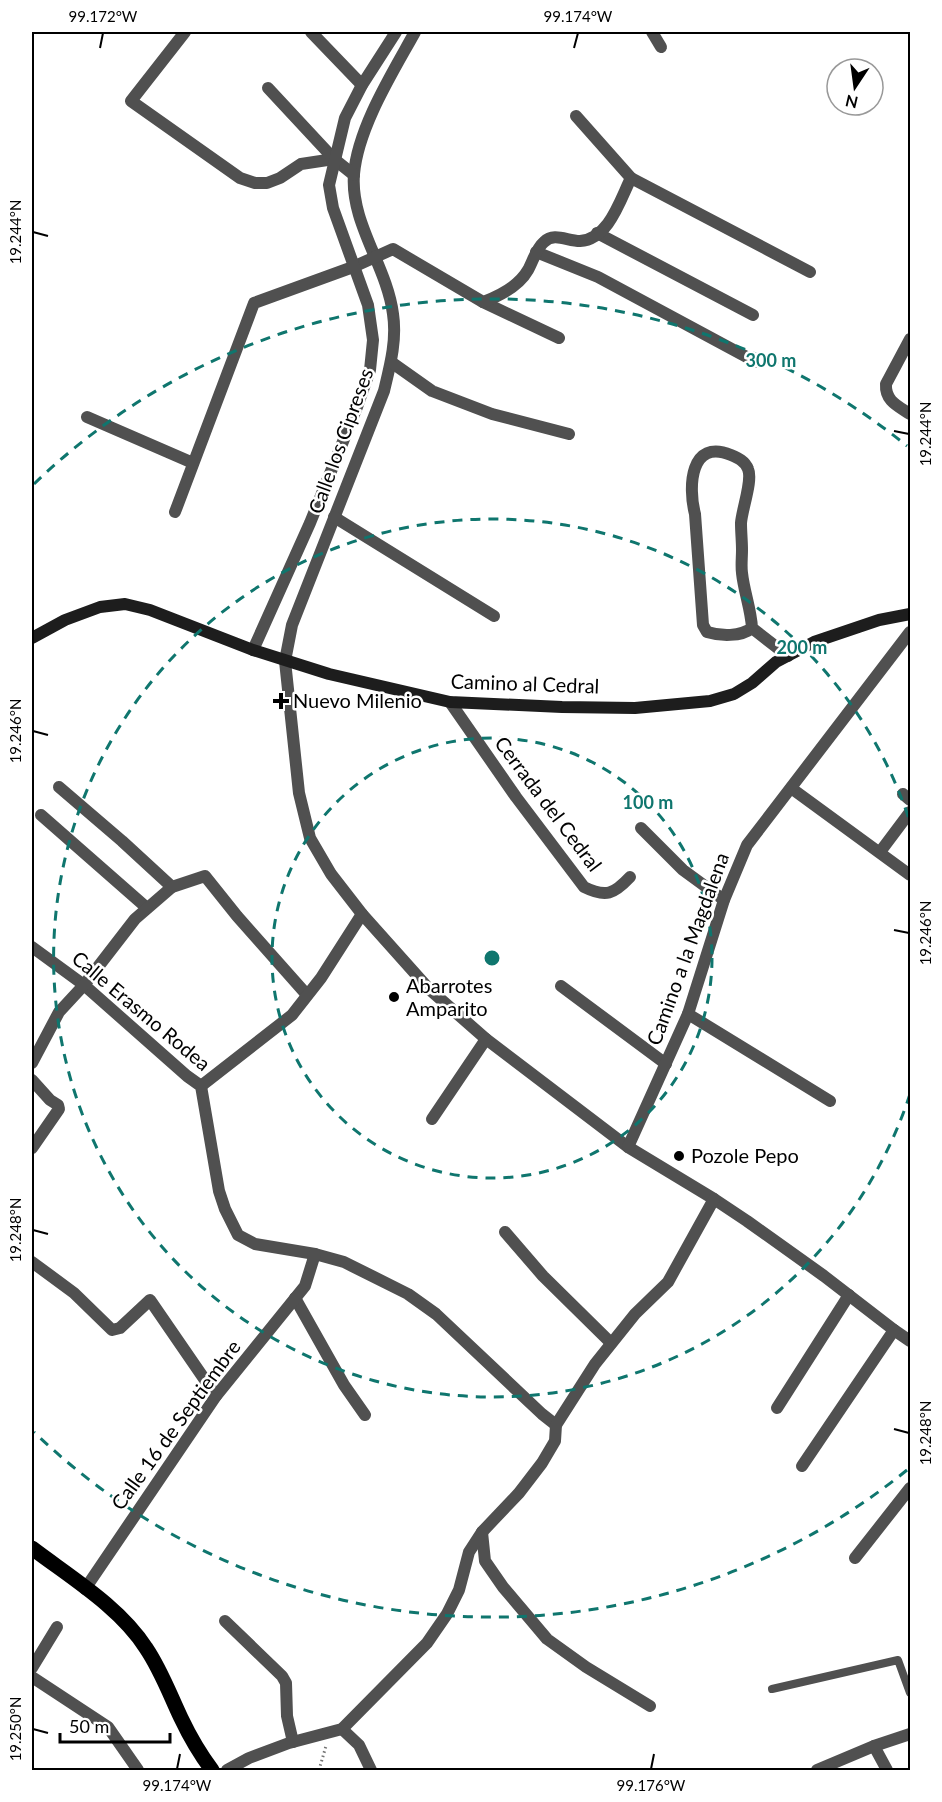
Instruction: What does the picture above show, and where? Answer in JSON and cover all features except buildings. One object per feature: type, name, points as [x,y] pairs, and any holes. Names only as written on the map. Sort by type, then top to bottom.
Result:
[{"type":"main road","points":[[32,1548],[135,1632],[147,1648],[191,1736],[212,1770]]},
{"type":"street","points":[[185,32],[131,101],[240,178],[255,183],[267,183],[280,178],[301,164],[334,159]]},
{"type":"street","points":[[310,32],[362,85]]},
{"type":"street","name":"Calle los Cipreses","points":[[253,650],[310,523],[370,370],[373,340],[368,305],[333,208],[329,185],[345,118],[362,85],[396,32]]},
{"type":"street","name":"Calle los Cipreses","points":[[416,32],[389,79],[367,126],[358,152],[354,175],[356,202],[382,272],[393,315],[393,353],[384,391],[292,625],[285,661],[299,793],[310,838],[331,874],[362,914],[429,989],[486,1039],[628,1147],[714,1199],[910,1341]]},
{"type":"street","points":[[652,32],[661,47]]},
{"type":"street","points":[[268,88],[334,159],[354,175]]},
{"type":"street","points":[[576,116],[631,178],[810,272]]},
{"type":"street","points":[[483,302],[501,294],[522,279],[545,240],[552,237],[580,241],[597,233],[611,219],[631,178]]},
{"type":"street","points":[[597,233],[753,315]]},
{"type":"street","points":[[175,512],[254,303],[354,267],[393,249],[483,302],[559,338]]},
{"type":"street","points":[[536,252],[598,278],[756,362]]},
{"type":"street","points":[[910,339],[886,384],[890,401],[910,414]]},
{"type":"street","points":[[391,362],[432,391],[492,414],[569,434]]},
{"type":"street","points":[[87,417],[193,463]]},
{"type":"street","points":[[752,628],[747,633],[716,634],[707,632],[703,625],[695,514],[691,498],[698,460],[715,450],[737,458],[745,463],[749,470],[750,478],[742,508],[741,526],[742,573],[750,605],[752,628],[788,656]]},
{"type":"street","points":[[334,517],[494,616]]},
{"type":"street","name":"Camino al Cedral","points":[[32,639],[66,620],[100,607],[125,604],[150,610],[285,661],[329,674],[450,702],[635,708],[710,701],[734,694],[752,683],[776,662],[814,642],[879,620],[910,614]]},
{"type":"street","name":"Camino a la Magdalena","points":[[628,1147],[688,1014],[724,900],[747,845],[908,639]]},
{"type":"street","name":"Cerrada del Cedral","points":[[450,702],[516,797],[584,887],[597,893],[609,893],[618,890],[630,877]]},
{"type":"street","points":[[59,788],[172,887]]},
{"type":"street","points":[[791,788],[910,874]]},
{"type":"street","points":[[880,852],[910,812]]},
{"type":"street","points":[[40,815],[147,908]]},
{"type":"street","points":[[641,828],[683,870],[724,900]]},
{"type":"street","points":[[32,1063],[59,1012],[84,985],[135,919],[172,887],[205,876],[307,995]]},
{"type":"street","points":[[201,1086],[292,1015],[335,957],[362,914]]},
{"type":"street","name":"Calle Erasmo Rodea","points":[[32,947],[84,985],[201,1086],[219,1191],[238,1235],[255,1244],[315,1254],[344,1262],[408,1294],[436,1314],[556,1425]]},
{"type":"street","points":[[561,986],[666,1065]]},
{"type":"street","points":[[688,1014],[830,1101]]},
{"type":"street","points":[[432,1119],[486,1039]]},
{"type":"street","points":[[32,1080],[50,1100],[58,1105],[59,1109],[32,1148]]},
{"type":"street","points":[[228,1770],[249,1758],[337,1730],[427,1643],[447,1614],[459,1590],[469,1552],[482,1532],[519,1493],[542,1463],[555,1441],[556,1425],[611,1343],[635,1314],[668,1282],[714,1199]]},
{"type":"street","points":[[505,1232],[543,1276],[611,1343]]},
{"type":"street","name":"Calle 16 de Septiembre","points":[[85,1589],[216,1396],[305,1286],[315,1254]]},
{"type":"street","points":[[32,1262],[74,1293],[112,1330],[120,1328],[150,1300],[216,1396]]},
{"type":"street","points":[[777,1408],[849,1295]]},
{"type":"street","points":[[295,1298],[344,1386],[365,1415]]},
{"type":"street","points":[[802,1466],[894,1330]]},
{"type":"street","points":[[855,1558],[910,1488]]},
{"type":"street","points":[[482,1532],[485,1561],[503,1587],[548,1639],[586,1667],[650,1706]]},
{"type":"street","points":[[225,1621],[282,1676],[286,1683],[287,1716],[294,1742]]},
{"type":"street","points":[[32,1668],[57,1628]]},
{"type":"street","points":[[32,1677],[108,1727],[138,1770]]},
{"type":"street","points":[[337,1730],[359,1745],[371,1770]]},
{"type":"street","points":[[817,1770],[874,1746],[910,1734]]},
{"type":"street","points":[[874,1746],[887,1770]]},
{"type":"lane","points":[[772,1689],[898,1660],[910,1693]]},
{"type":"path","points":[[319,1770],[337,1730]]},
{"type":"place","name":"Nuevo Milenio","points":[[281,701]]},
{"type":"place","name":"Abarrotes Amparito","points":[[394,997]]},
{"type":"place","name":"Pozole Pepo","points":[[679,1156]]}]
